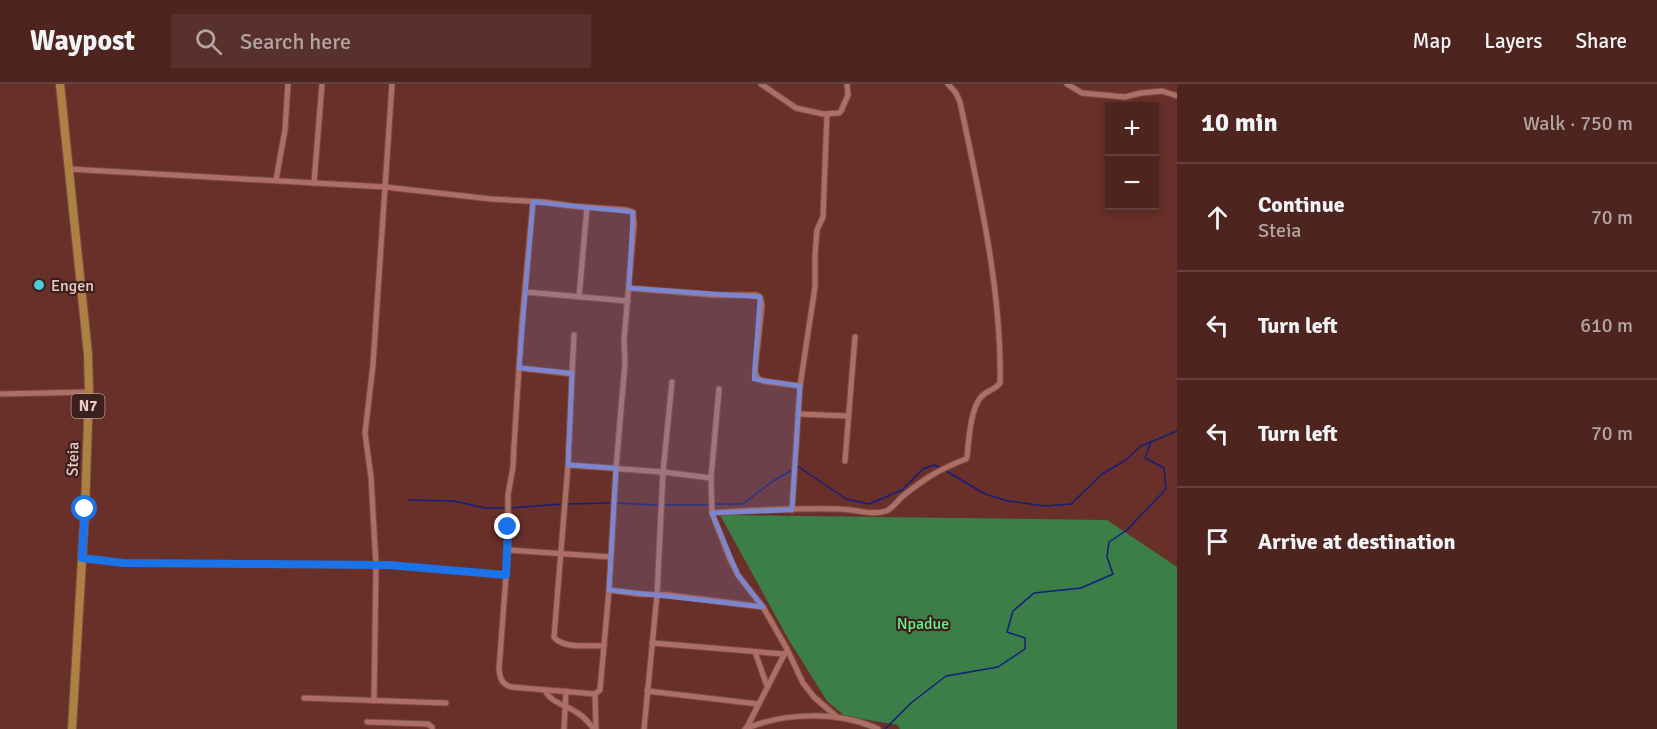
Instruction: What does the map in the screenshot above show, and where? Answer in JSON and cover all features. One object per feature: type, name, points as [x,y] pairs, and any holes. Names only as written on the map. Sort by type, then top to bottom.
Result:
[{"type":"main road","name":"Steia","points":[[60,84],[88,354],[89,392],[72,729]]},
{"type":"street","points":[[276,180],[285,130],[288,84]]},
{"type":"street","points":[[314,183],[322,84]]},
{"type":"street","points":[[374,701],[376,565],[371,477],[365,433],[373,365],[392,84]]},
{"type":"street","points":[[760,84],[796,108],[827,114],[841,111],[848,95],[847,84]]},
{"type":"street","points":[[712,513],[888,510],[931,474],[966,459],[976,406],[987,391],[1000,383],[1000,359],[994,291],[983,212],[960,102],[948,84]]},
{"type":"street","points":[[1067,84],[1082,93],[1125,97],[1162,91],[1177,96]]},
{"type":"street","points":[[792,510],[800,386],[815,287],[817,230],[823,217],[827,114]]},
{"type":"street","points":[[69,169],[384,187],[633,212],[609,590],[600,690],[595,694],[511,687],[505,685],[499,669],[508,550],[508,495],[514,459],[533,202]]},
{"type":"street","points":[[579,297],[587,207]]},
{"type":"street","points":[[629,288],[760,297],[762,306],[756,376],[764,381],[800,386]]},
{"type":"street","points":[[525,292],[628,301]]},
{"type":"street","points":[[574,335],[562,553],[553,631],[555,640],[560,643],[604,646]]},
{"type":"street","points":[[845,460],[855,337]]},
{"type":"street","points":[[519,368],[572,374]]},
{"type":"street","points":[[644,729],[657,595],[663,472],[672,382]]},
{"type":"street","points":[[719,388],[711,478],[712,513],[734,567],[763,607],[807,690],[837,717]]},
{"type":"street","points":[[0,394],[89,392]]},
{"type":"street","points":[[798,414],[848,416]]},
{"type":"street","points":[[568,465],[711,478]]},
{"type":"street","points":[[508,550],[611,557]]},
{"type":"street","points":[[82,558],[123,563],[376,565],[506,575]]},
{"type":"street","points":[[609,590],[763,607]]},
{"type":"street","points":[[652,643],[755,652],[785,651]]},
{"type":"street","points":[[745,729],[785,651]]},
{"type":"street","points":[[755,652],[767,686]]},
{"type":"street","points":[[545,690],[548,697],[585,718],[595,729]]},
{"type":"street","points":[[564,729],[566,691]]},
{"type":"street","points":[[647,691],[758,704]]},
{"type":"street","points":[[595,694],[595,729]]},
{"type":"street","points":[[304,698],[446,703]]},
{"type":"street","points":[[745,729],[762,722],[786,717],[837,717],[862,722],[878,729]]},
{"type":"street","points":[[367,722],[428,724],[432,729]]},
{"type":"highlighted area","points":[[533,202],[633,212],[629,288],[760,297],[754,379],[800,386],[792,510],[712,513],[738,575],[763,607],[609,590],[616,468],[568,465],[572,373],[519,368]]},
{"type":"green space","name":"Npadue","points":[[720,515],[1107,520],[1177,567],[1177,729],[900,729],[898,725],[845,716],[827,701],[790,642]]},
{"type":"waterway","points":[[946,471],[985,494],[1008,501],[1045,506],[1071,504],[1102,474],[1126,460],[1141,446],[1177,431]]},
{"type":"waterway","points":[[885,729],[911,703],[946,676],[998,667],[1025,649],[1025,638],[1007,632],[1013,611],[1034,593],[1081,588],[1113,574],[1107,557],[1109,542],[1127,530],[1166,489],[1164,468],[1145,458],[1151,442]]},
{"type":"waterway","points":[[796,468],[799,467],[846,499],[869,504],[902,490],[923,469],[934,465],[942,468]]},
{"type":"waterway","points":[[714,504],[743,504],[792,470]]},
{"type":"waterway","points":[[409,500],[454,501],[485,508],[506,508]]},
{"type":"waterway","points":[[567,504],[610,503]]},
{"type":"waterway","points":[[615,503],[658,505]]},
{"type":"waterway","points":[[510,508],[562,504]]},
{"type":"waterway","points":[[663,505],[709,505]]},
{"type":"place","name":"Engen","points":[[39,285]]},
{"type":"route","points":[[85,509],[82,558],[123,563],[388,565],[506,575],[508,527]]}]
